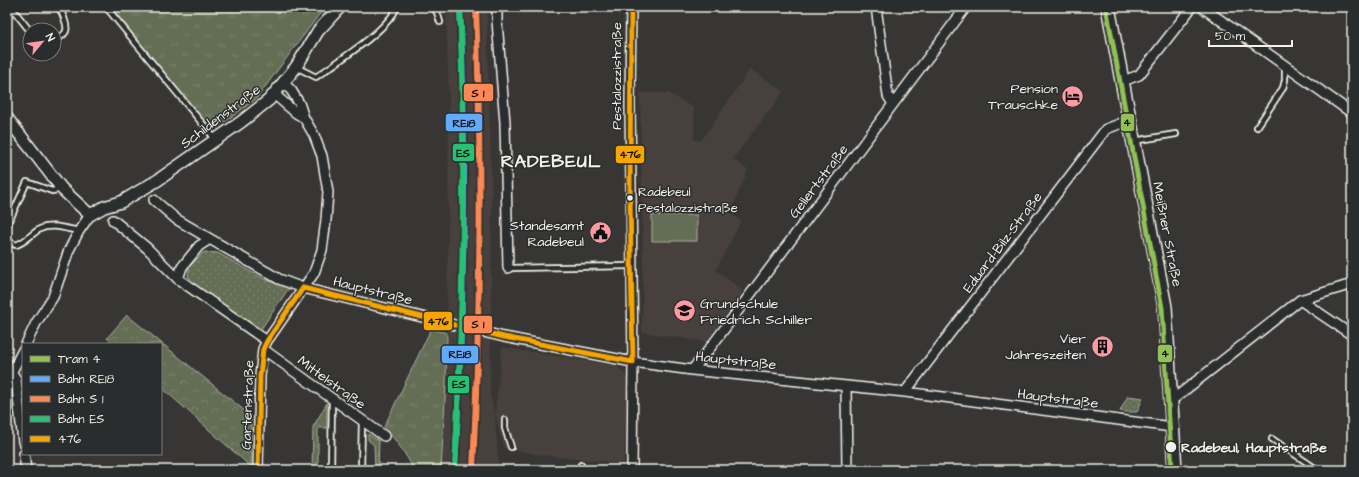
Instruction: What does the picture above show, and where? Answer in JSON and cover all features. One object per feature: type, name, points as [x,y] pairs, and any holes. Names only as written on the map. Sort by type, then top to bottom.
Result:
[{"type":"main road","name":"Meißner Straße","points":[[1108,7],[1164,301],[1175,470]]},
{"type":"street","name":"Schildenstraße","points":[[90,215],[104,207],[121,202],[143,190],[241,122],[274,94],[296,67],[318,31],[340,7]]},
{"type":"street","points":[[497,7],[496,21],[505,123],[508,268]]},
{"type":"street","name":"Pestalozzistraße","points":[[631,7],[630,104],[633,362],[632,470]]},
{"type":"street","points":[[876,7],[888,96],[893,104]]},
{"type":"street","name":"Gellertstraße","points":[[692,370],[966,7]]},
{"type":"street","points":[[1123,81],[1139,75],[1192,7]]},
{"type":"street","points":[[1202,7],[1352,113]]},
{"type":"street","points":[[265,345],[314,273],[322,250],[328,192],[322,156],[314,135],[304,118],[299,103],[291,90],[283,83]]},
{"type":"street","points":[[274,94],[304,118]]},
{"type":"street","points":[[7,118],[62,189],[90,215],[78,231],[69,250],[53,296],[36,323],[26,343]]},
{"type":"street","name":"Eduard-Bilz-Straße","points":[[905,392],[1106,129],[1130,120]]},
{"type":"street","name":"Hauptstraße","points":[[154,200],[176,219],[279,279],[303,288],[504,337],[633,362],[692,370],[905,392],[1172,426]]},
{"type":"street","name":"Mittelstraße","points":[[113,220],[147,248],[178,279],[265,345],[332,399],[384,436]]},
{"type":"street","points":[[178,279],[182,266],[199,246],[210,239]]},
{"type":"street","points":[[1171,401],[1300,300],[1352,284]]},
{"type":"street","points":[[1300,300],[1352,335]]},
{"type":"street","name":"Gartenstraße","points":[[258,470],[260,376],[265,345]]},
{"type":"street","points":[[22,352],[9,377],[16,380],[22,433]]},
{"type":"street","points":[[846,386],[847,470]]},
{"type":"street","points":[[24,455],[26,470]]},
{"type":"lane","points":[[11,7],[23,22]]},
{"type":"lane","points":[[58,7],[64,15],[67,29],[62,35]]},
{"type":"lane","points":[[106,7],[216,140]]},
{"type":"lane","points":[[296,67],[316,77],[356,49],[379,30],[395,13],[397,7]]},
{"type":"lane","points":[[432,7],[437,12],[440,22]]},
{"type":"lane","points":[[1257,127],[1283,88],[1285,73],[1284,65]]},
{"type":"lane","points":[[1134,141],[1176,134]]},
{"type":"lane","points":[[7,226],[27,182],[52,191],[62,189]]},
{"type":"lane","points":[[7,241],[16,245],[23,243],[40,229],[49,226],[78,231]]},
{"type":"lane","points":[[508,268],[631,266]]},
{"type":"lane","points":[[331,470],[332,399]]},
{"type":"lane","points":[[505,420],[505,428],[511,447]]},
{"type":"lane","points":[[361,470],[362,421]]},
{"type":"lane","points":[[1272,439],[1318,470]]},
{"type":"shaded area","points":[[446,7],[488,7],[487,27],[492,210],[490,394],[495,418],[499,470],[441,470],[446,382],[448,237],[449,99]]},
{"type":"shaded area","points":[[750,69],[784,91],[733,159],[748,170],[730,213],[741,221],[716,270],[743,291],[706,342],[642,332],[643,261],[640,93],[668,93],[694,108],[694,140],[701,141]]},
{"type":"shaded area","points":[[502,347],[617,366],[628,378],[624,464],[541,455],[504,448],[495,414]]},
{"type":"green space","points":[[108,7],[201,7],[203,9],[207,7],[326,7],[256,99],[212,131],[133,39]]},
{"type":"green space","points":[[652,215],[697,215],[697,241],[652,241]]},
{"type":"green space","points":[[204,252],[218,253],[264,279],[289,288],[261,329],[199,288],[188,277],[189,267]]},
{"type":"green space","points":[[127,315],[161,343],[112,343],[107,338]]},
{"type":"green space","points":[[431,329],[447,333],[441,470],[414,470],[408,458],[384,427]]},
{"type":"green space","points":[[162,344],[251,416],[251,467],[162,388]]},
{"type":"green space","points":[[1128,396],[1143,398],[1137,412],[1120,411]]},
{"type":"green space","points":[[327,403],[327,428],[318,428],[318,470],[312,470],[313,427]]},
{"type":"green space","points":[[368,434],[379,441],[378,470],[375,470],[374,445],[368,440]]},
{"type":"tram line","name":"4","points":[[1106,7],[1162,308],[1172,470]]},
{"type":"rail line","name":"RE18","points":[[455,470],[464,239],[464,123],[460,7]]},
{"type":"rail line","name":"ES","points":[[455,470],[463,239],[463,123],[460,7]]},
{"type":"transit line","points":[[473,470],[480,181],[476,7]]},
{"type":"transit line","name":"476","points":[[631,7],[630,200],[633,362]]},
{"type":"transit line","name":"476","points":[[303,288],[504,337],[633,362]]},
{"type":"transit line","name":"476","points":[[258,470],[260,376],[263,349],[303,288]]},
{"type":"place","name":"Pension Trauschke","points":[[1073,96]]},
{"type":"place","name":"Radebeul Pestalozzistraße","points":[[630,198]]},
{"type":"place","name":"Standesamt Radebeul","points":[[600,233]]},
{"type":"place","name":"Grundschule Friedrich Schiller","points":[[685,311]]},
{"type":"place","name":"Vier Jahreszeiten","points":[[1102,346]]},
{"type":"place","name":"Radebeul, Hauptstraße","points":[[1171,447]]},
{"type":"district","name":"RADEBEUL","points":[[551,161]]}]
